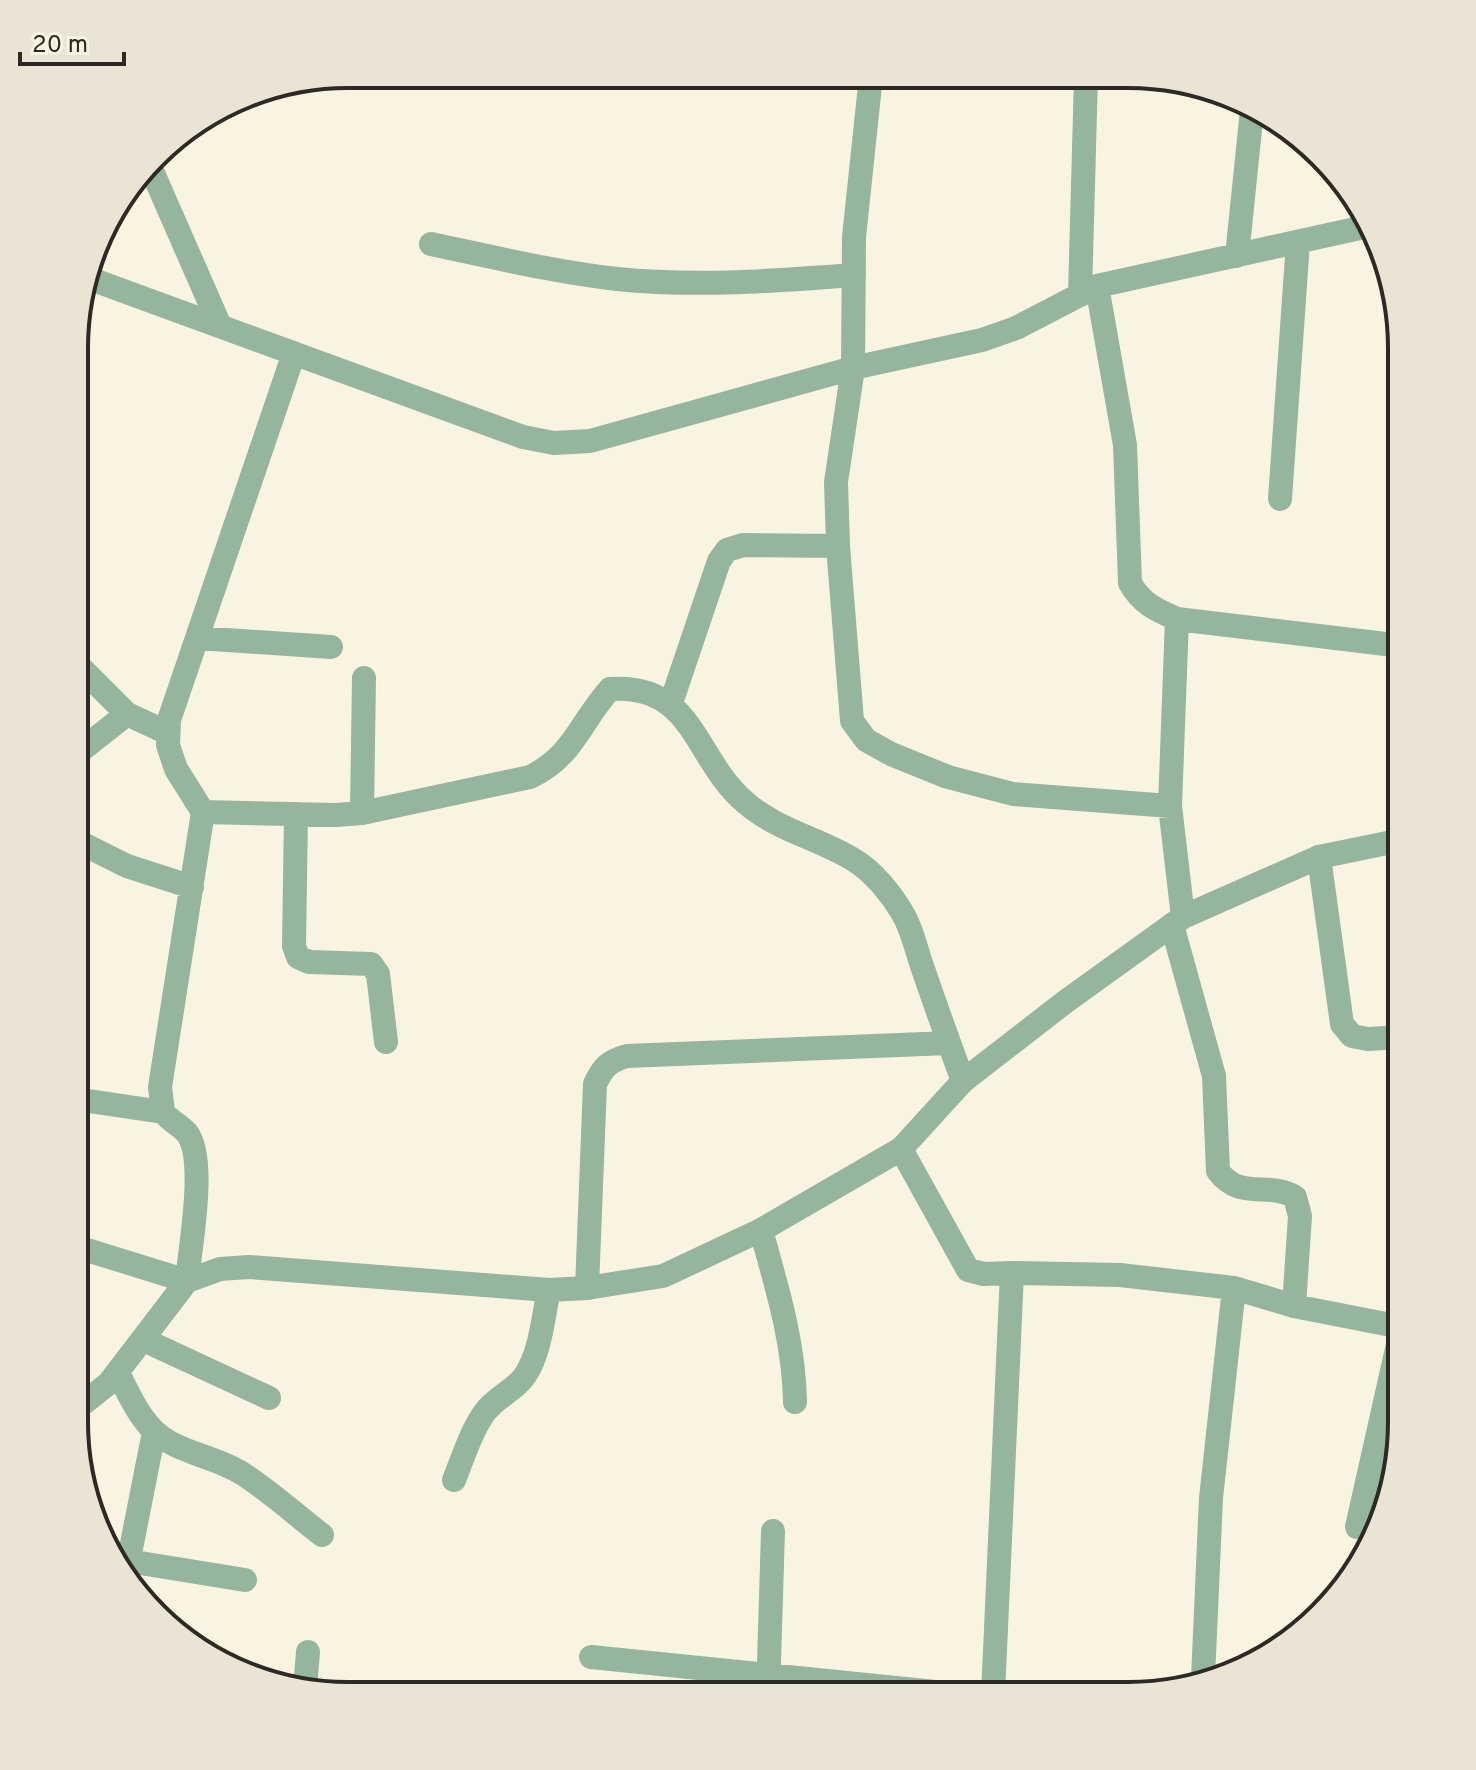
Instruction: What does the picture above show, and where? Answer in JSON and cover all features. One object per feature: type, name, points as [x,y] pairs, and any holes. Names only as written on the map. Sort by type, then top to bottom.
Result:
[{"type":"street","points":[[870,88],[854,237],[853,368],[836,482],[852,721],[866,740],[891,754],[948,777],[1013,794],[1170,806]]},
{"type":"street","points":[[1086,88],[1088,290],[1125,445],[1130,583],[1149,607],[1177,619],[1388,644]]},
{"type":"street","points":[[1237,256],[1251,120]]},
{"type":"street","points":[[154,176],[220,326]]},
{"type":"street","points":[[97,281],[523,437],[554,443],[590,441],[853,368],[982,340],[1016,328],[1088,290],[1298,242],[1356,225]]},
{"type":"street","points":[[1280,499],[1298,242]]},
{"type":"street","points":[[431,244],[547,269],[619,279],[739,284],[854,275]]},
{"type":"street","points":[[163,1112],[160,1087],[203,812],[176,769],[168,745],[169,720],[294,353]]},
{"type":"street","points":[[671,703],[719,561],[727,550],[743,545],[838,546]]},
{"type":"street","points":[[1177,619],[1170,806],[1178,921],[1214,1076],[1218,1171],[1227,1183],[1235,1186],[1248,1190],[1283,1190],[1295,1197],[1300,1216],[1294,1306]]},
{"type":"street","points":[[198,638],[331,647]]},
{"type":"street","points":[[88,675],[127,714],[168,733]]},
{"type":"street","points":[[362,813],[364,678]]},
{"type":"street","points":[[203,812],[362,813],[530,777],[548,769],[566,754],[595,706],[610,689],[634,687],[671,703],[687,721],[721,780],[748,805],[781,825],[857,861],[886,889],[905,917],[963,1081]]},
{"type":"street","points":[[88,745],[127,714]]},
{"type":"street","points":[[296,814],[294,946],[298,957],[309,962],[371,964],[378,974],[386,1042]]},
{"type":"street","points":[[88,1400],[118,1373],[187,1281],[220,1269],[249,1267],[549,1290],[587,1288],[663,1276],[761,1230],[901,1149],[963,1081],[1065,1002],[1178,921],[1319,857],[1388,843]]},
{"type":"street","points":[[88,846],[127,866],[192,887]]},
{"type":"street","points":[[1319,857],[1342,1024],[1352,1036],[1387,1038]]},
{"type":"street","points":[[587,1288],[595,1084],[601,1070],[610,1061],[627,1056],[949,1043]]},
{"type":"street","points":[[88,1101],[163,1112],[187,1133],[196,1152],[197,1176],[187,1281]]},
{"type":"street","points":[[901,1149],[968,1270],[984,1274],[1120,1275],[1234,1288],[1294,1306],[1387,1326]]},
{"type":"street","points":[[761,1230],[789,1335],[795,1402]]},
{"type":"street","points":[[88,1250],[187,1281]]},
{"type":"street","points":[[994,1681],[1012,1273]]},
{"type":"street","points":[[1203,1670],[1211,1498],[1234,1288]]},
{"type":"street","points":[[454,1480],[485,1412],[519,1384],[531,1366],[549,1290]]},
{"type":"street","points":[[144,1340],[269,1398]]},
{"type":"street","points":[[118,1373],[143,1420],[154,1432],[169,1442],[244,1475],[322,1535]]},
{"type":"street","points":[[1357,1527],[1387,1392]]},
{"type":"street","points":[[129,1560],[154,1432]]},
{"type":"street","points":[[768,1681],[773,1531]]},
{"type":"street","points":[[134,1569],[245,1580]]},
{"type":"street","points":[[306,1678],[308,1652]]},
{"type":"street","points":[[591,1657],[743,1681]]}]
